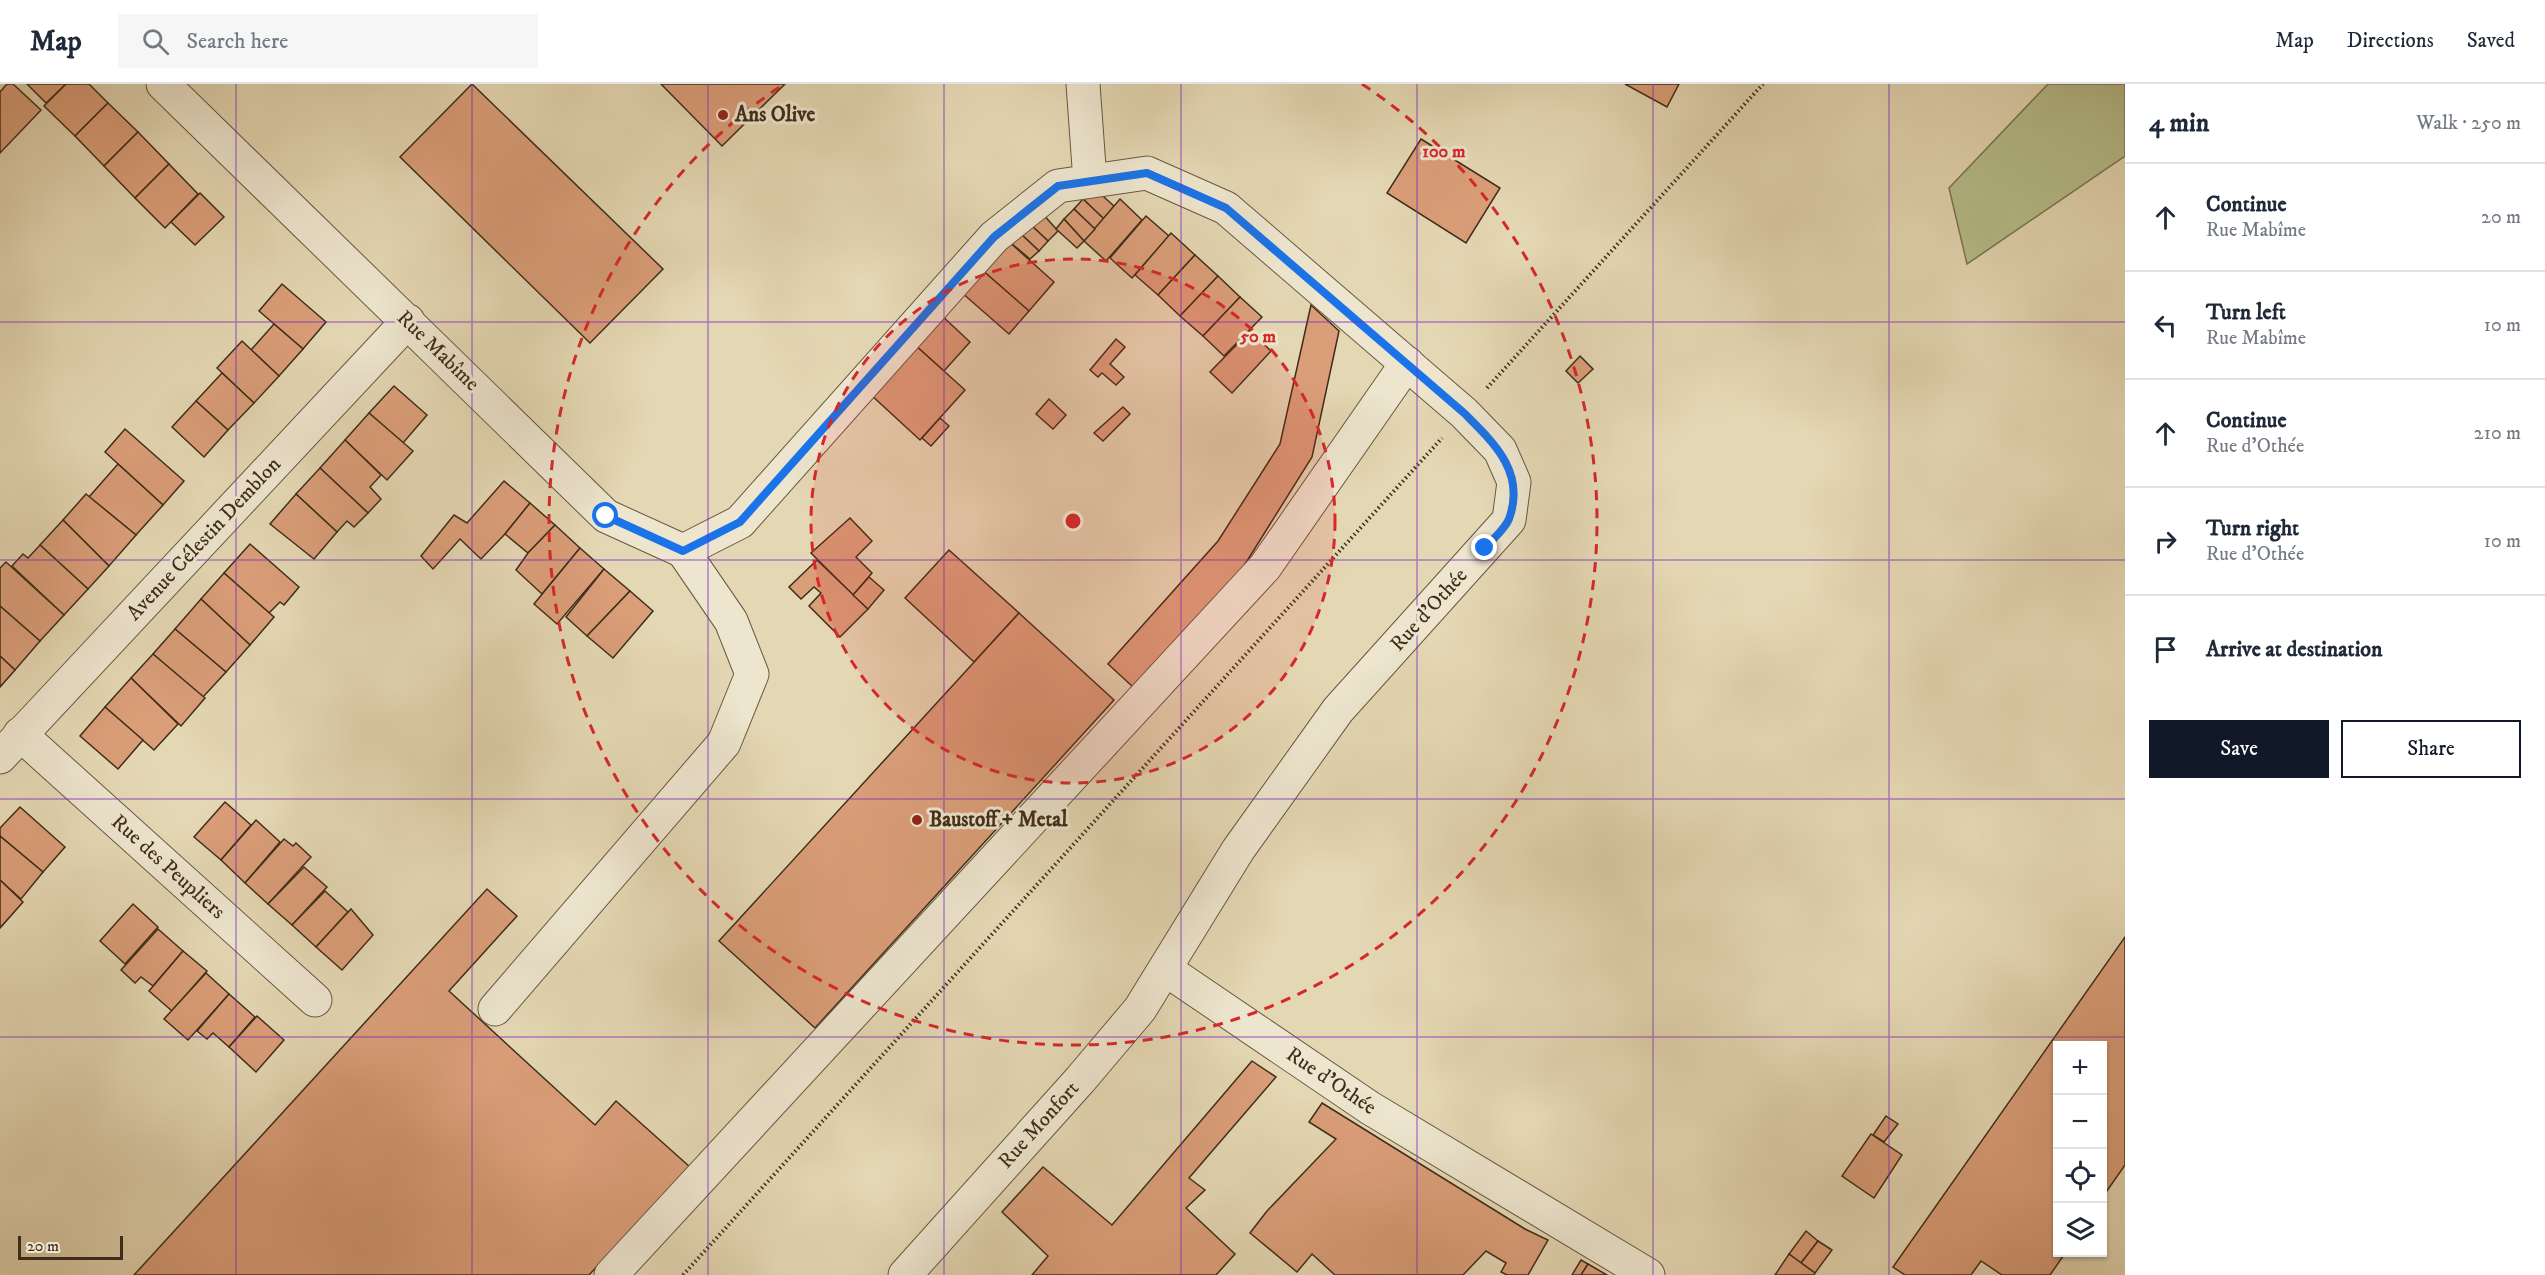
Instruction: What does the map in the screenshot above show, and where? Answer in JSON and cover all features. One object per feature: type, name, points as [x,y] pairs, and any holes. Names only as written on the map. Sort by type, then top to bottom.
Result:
[{"type":"street","name":"Rue Mabîme","points":[[163,84],[606,516],[683,551]]},
{"type":"street","points":[[1083,84],[1090,181]]},
{"type":"street","name":"Rue d'Othée","points":[[683,551],[740,522],[994,237],[1058,186],[1147,173],[1226,208],[1464,413],[1500,450],[1514,482],[1509,520],[1338,710],[1238,850],[1165,969],[1370,1108],[1648,1275]]},
{"type":"street","name":"Avenue Célestin Demblon","points":[[10,745],[408,321]]},
{"type":"street","points":[[611,1275],[1265,567],[1407,363]]},
{"type":"street","points":[[495,1009],[724,743],[752,674],[730,621],[683,551]]},
{"type":"street","name":"Rue des Peupliers","points":[[10,745],[315,1000]]},
{"type":"street","name":"Rue Monfort","points":[[905,1275],[1080,1080],[1140,1009],[1165,969]]},
{"type":"path","points":[[683,1275],[1763,84]]},
{"type":"green space","points":[[2048,84],[2125,84],[2125,156],[1967,264],[1949,188]]},
{"type":"building","points":[[7,84],[13,84],[41,110],[0,153],[0,92]]},
{"type":"building","points":[[27,84],[66,84],[46,103]]},
{"type":"building","points":[[66,84],[89,84],[108,103],[75,136],[44,106]]},
{"type":"building","points":[[472,84],[663,269],[590,343],[400,157]]},
{"type":"building","name":"Ans Olive","points":[[661,84],[785,84],[722,146]]},
{"type":"building","points":[[1625,84],[1679,84],[1667,107]]},
{"type":"building","points":[[108,103],[138,132],[104,166],[75,136]]},
{"type":"building","points":[[138,132],[169,164],[135,198],[104,166]]},
{"type":"building","points":[[1421,139],[1500,188],[1466,243],[1387,193]]},
{"type":"building","points":[[169,164],[198,194],[165,228],[135,198]]},
{"type":"building","points":[[1094,188],[1114,206],[1104,219],[1083,199]]},
{"type":"building","points":[[200,193],[224,217],[195,245],[171,222]]},
{"type":"building","points":[[1083,199],[1104,219],[1095,229],[1074,209]]},
{"type":"building","points":[[1120,199],[1142,220],[1106,261],[1084,241]]},
{"type":"building","points":[[1074,209],[1095,229],[1084,241],[1064,219]]},
{"type":"building","points":[[1041,212],[1058,231],[1048,241],[1030,224]]},
{"type":"building","points":[[1146,216],[1169,236],[1132,278],[1110,258]]},
{"type":"building","points":[[1064,219],[1084,241],[1077,248],[1056,229]]},
{"type":"building","points":[[1030,224],[1048,241],[1039,251],[1021,234]]},
{"type":"building","points":[[1171,233],[1195,255],[1158,295],[1135,275]]},
{"type":"building","points":[[1021,234],[1039,251],[1030,259],[1012,244]]},
{"type":"building","points":[[1007,240],[1054,282],[1029,311],[981,269]]},
{"type":"building","points":[[1195,255],[1218,276],[1180,316],[1158,295]]},
{"type":"building","points":[[981,269],[1029,311],[1009,334],[961,292]]},
{"type":"building","points":[[1218,276],[1240,297],[1203,336],[1180,316]]},
{"type":"building","points":[[282,284],[326,322],[303,349],[259,311]]},
{"type":"building","points":[[1240,297],[1262,317],[1224,356],[1203,336]]},
{"type":"building","points":[[1311,305],[1339,331],[1312,457],[1242,569],[1133,687],[1108,664],[1218,541],[1280,444]]},
{"type":"building","points":[[940,314],[970,342],[944,371],[915,345]]},
{"type":"building","points":[[274,324],[303,349],[279,376],[251,350]]},
{"type":"building","points":[[1250,331],[1271,351],[1232,393],[1210,372]]},
{"type":"building","points":[[1116,339],[1125,347],[1110,364],[1124,377],[1116,385],[1102,373],[1098,377],[1090,370]]},
{"type":"building","points":[[242,341],[279,376],[254,403],[217,368]]},
{"type":"building","points":[[915,345],[965,390],[920,440],[870,394]]},
{"type":"building","points":[[1580,356],[1593,369],[1578,383],[1566,371]]},
{"type":"building","points":[[222,373],[254,403],[228,430],[196,401]]},
{"type":"building","points":[[394,386],[427,415],[403,443],[369,413]]},
{"type":"building","points":[[1049,399],[1066,415],[1053,429],[1036,414]]},
{"type":"building","points":[[196,401],[228,430],[204,457],[172,427]]},
{"type":"building","points":[[1123,407],[1130,414],[1103,441],[1094,433]]},
{"type":"building","points":[[369,413],[413,451],[387,480],[345,440]]},
{"type":"building","points":[[940,418],[949,426],[931,446],[922,438]]},
{"type":"building","points":[[125,429],[184,481],[163,505],[105,452]]},
{"type":"building","points":[[345,440],[381,475],[370,487],[381,499],[368,513],[320,468]]},
{"type":"building","points":[[118,464],[163,505],[136,535],[89,497]]},
{"type":"building","points":[[320,468],[368,513],[354,527],[347,521],[337,532],[296,494]]},
{"type":"building","points":[[504,481],[530,503],[505,534],[481,559],[460,539],[433,569],[421,556],[454,515],[467,523]]},
{"type":"building","points":[[86,494],[136,535],[109,566],[63,520]]},
{"type":"building","points":[[296,494],[337,532],[314,559],[270,524]]},
{"type":"building","points":[[530,503],[555,525],[528,553],[505,534]]},
{"type":"building","points":[[850,518],[872,541],[856,557],[872,573],[853,595],[811,553]]},
{"type":"building","points":[[63,520],[109,566],[88,589],[40,545]]},
{"type":"building","points":[[555,525],[580,548],[542,594],[516,570],[528,553]]},
{"type":"building","points":[[250,544],[299,587],[284,605],[280,602],[269,613],[224,573]]},
{"type":"building","points":[[40,545],[88,589],[64,615],[12,566],[23,554],[28,558]]},
{"type":"building","points":[[580,548],[604,569],[557,624],[534,604]]},
{"type":"building","points":[[949,550],[1019,613],[974,662],[905,598]]},
{"type":"building","points":[[817,560],[868,609],[840,637],[809,606],[821,593],[814,587],[801,599],[789,587]]},
{"type":"building","points":[[6,562],[64,615],[40,641],[0,606],[0,568]]},
{"type":"building","points":[[604,569],[630,591],[587,636],[566,617]]},
{"type":"building","points":[[224,573],[274,617],[250,645],[201,599]]},
{"type":"building","points":[[869,577],[884,590],[868,609],[853,595]]},
{"type":"building","points":[[630,591],[653,611],[613,658],[587,636]]},
{"type":"building","points":[[201,599],[250,645],[226,672],[175,629]]},
{"type":"building","points":[[0,606],[40,641],[15,670],[0,656]]},
{"type":"building","name":"Baustoff + Metal","points":[[1019,613],[1114,700],[815,1028],[719,941]]},
{"type":"building","points":[[175,629],[226,672],[203,697],[153,654]]},
{"type":"building","points":[[153,654],[205,698],[181,726],[131,678]]},
{"type":"building","points":[[0,656],[15,670],[0,687]]},
{"type":"building","points":[[131,678],[178,724],[154,750],[105,707]]},
{"type":"building","points":[[105,707],[143,740],[118,769],[80,736]]},
{"type":"building","points":[[225,802],[251,825],[221,860],[194,837]]},
{"type":"building","points":[[20,807],[65,847],[43,872],[0,836],[0,828]]},
{"type":"building","points":[[256,820],[280,842],[245,883],[221,860]]},
{"type":"building","points":[[0,836],[43,872],[21,899],[0,880]]},
{"type":"building","points":[[284,839],[293,846],[296,843],[311,857],[268,904],[245,883]]},
{"type":"building","points":[[304,867],[327,887],[292,925],[268,904]]},
{"type":"building","points":[[0,880],[23,902],[0,928]]},
{"type":"building","points":[[487,889],[517,916],[449,991],[595,1125],[616,1101],[690,1167],[589,1275],[134,1275]]},
{"type":"building","points":[[325,891],[348,912],[316,947],[292,925]]},
{"type":"building","points":[[133,904],[158,927],[125,964],[100,941]]},
{"type":"building","points":[[351,909],[373,935],[342,970],[316,947]]},
{"type":"building","points":[[158,929],[183,951],[153,986],[141,977],[135,983],[121,970]]},
{"type":"building","points":[[2125,937],[2125,1165],[2107,1191],[2107,1041],[2053,1041],[2053,1257],[2063,1257],[2050,1275],[2002,1275],[1981,1261],[1971,1275],[1905,1275],[1893,1267]]},
{"type":"building","points":[[183,951],[207,971],[172,1011],[149,991]]},
{"type":"building","points":[[206,973],[229,994],[188,1040],[164,1019]]},
{"type":"building","points":[[229,994],[255,1017],[229,1047],[213,1033],[207,1039],[197,1031]]},
{"type":"building","points":[[257,1016],[284,1040],[256,1072],[229,1047]]},
{"type":"building","points":[[1252,1061],[1276,1077],[1189,1178],[1205,1190],[1186,1208],[1235,1254],[1216,1275],[1032,1275],[1048,1256],[1002,1212],[1043,1167],[1112,1225]]},
{"type":"building","points":[[1322,1103],[1525,1229],[1548,1240],[1528,1275],[1507,1275],[1501,1272],[1506,1263],[1486,1251],[1463,1275],[1335,1275],[1312,1254],[1297,1272],[1250,1233],[1267,1211],[1336,1139],[1309,1122]]},
{"type":"building","points":[[1886,1116],[1898,1124],[1884,1142],[1873,1135]]},
{"type":"building","points":[[1871,1134],[1902,1155],[1874,1198],[1842,1176]]},
{"type":"building","points":[[1806,1231],[1818,1241],[1801,1263],[1789,1254]]},
{"type":"building","points":[[1818,1241],[1832,1250],[1815,1273],[1801,1263]]},
{"type":"building","points":[[1789,1254],[1815,1273],[1814,1275],[1775,1275]]},
{"type":"building","points":[[1581,1260],[1588,1264],[1581,1275],[1572,1275]]},
{"type":"building","points":[[1588,1264],[1607,1275],[1581,1275]]},
{"type":"place","name":"Ans Olive","points":[[723,115]]},
{"type":"place","name":"Baustoff + Metal","points":[[917,820]]},
{"type":"route","points":[[606,516],[683,551],[740,522],[994,237],[1058,186],[1147,173],[1226,208],[1464,413],[1500,450],[1514,482],[1509,520],[1485,548]]}]
